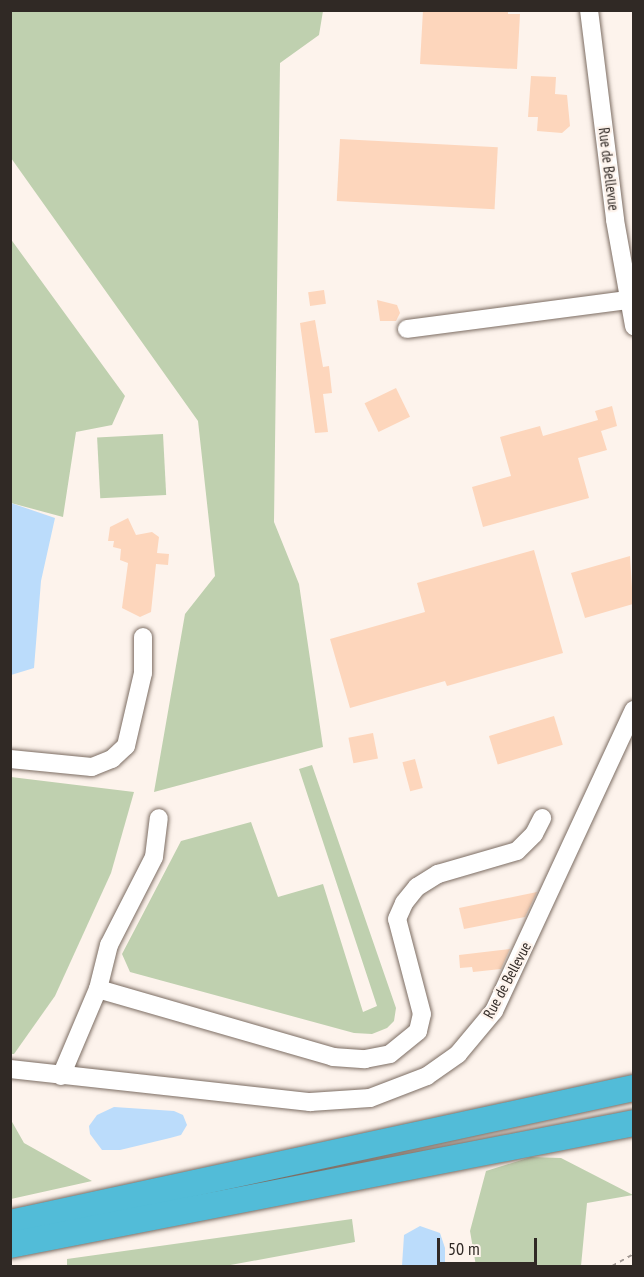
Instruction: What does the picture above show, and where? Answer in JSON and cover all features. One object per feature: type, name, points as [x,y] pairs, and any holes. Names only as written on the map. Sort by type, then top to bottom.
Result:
[{"type":"highway","points":[[159,1193],[633,1088]]},
{"type":"highway","points":[[10,1223],[633,1102]]},
{"type":"highway","points":[[10,1245],[633,1123]]},
{"type":"street","name":"Rue de Bellevue","points":[[590,10],[633,326]]},
{"type":"street","points":[[407,329],[628,300]]},
{"type":"street","points":[[10,759],[92,767],[112,759],[126,746],[143,673],[143,637]]},
{"type":"street","name":"Rue de Bellevue","points":[[10,1069],[310,1102],[370,1098],[427,1076],[458,1054],[494,1011],[633,710]]},
{"type":"street","points":[[61,1076],[98,988],[109,945],[154,857],[159,818]]},
{"type":"street","points":[[98,988],[333,1057],[365,1059],[390,1054],[418,1031],[422,1014],[397,919],[404,903],[417,887],[438,874],[517,851],[534,834],[542,818]]},
{"type":"path","points":[[612,1266],[633,1254]]},
{"type":"green space","points":[[10,11],[323,11],[319,35],[280,63],[274,522],[299,584],[323,747],[154,792],[185,614],[215,576],[198,421],[11,158]]},
{"type":"green space","points":[[10,238],[125,396],[112,425],[76,432],[63,517],[11,503]]},
{"type":"green space","points":[[163,434],[166,495],[100,498],[97,437]]},
{"type":"green space","points":[[312,765],[396,1008],[394,1021],[387,1028],[372,1034],[354,1033],[130,972],[122,954],[181,841],[251,822],[278,897],[323,884],[363,1012],[377,1006],[299,769]]},
{"type":"green space","points":[[11,777],[134,792],[111,873],[55,996],[14,1054],[11,1054]]},
{"type":"green space","points":[[11,1120],[24,1143],[92,1181],[11,1199]]},
{"type":"green space","points":[[531,1157],[561,1158],[633,1195],[587,1203],[581,1266],[476,1266],[470,1231],[486,1171]]},
{"type":"green space","points":[[352,1219],[355,1242],[225,1266],[67,1266],[67,1259]]},
{"type":"water","points":[[11,503],[55,518],[41,581],[34,668],[11,675]]},
{"type":"water","points":[[114,1107],[174,1111],[183,1115],[187,1125],[181,1135],[120,1150],[102,1150],[90,1134],[89,1126],[97,1115]]},
{"type":"water","points":[[420,1226],[440,1233],[445,1248],[445,1266],[402,1266],[404,1235]]},
{"type":"building","points":[[423,10],[508,10],[508,14],[520,14],[517,69],[420,64]]},
{"type":"building","points":[[531,76],[556,77],[555,94],[567,95],[570,126],[562,133],[537,131],[538,117],[528,117]]},
{"type":"building","points":[[340,139],[498,147],[495,209],[337,201]]},
{"type":"building","points":[[324,290],[326,304],[310,306],[308,292]]},
{"type":"building","points":[[377,300],[397,305],[400,313],[396,321],[380,321]]},
{"type":"building","points":[[315,320],[323,367],[329,366],[332,393],[323,394],[328,432],[315,433],[300,323]]},
{"type":"building","points":[[396,388],[410,417],[379,432],[365,403]]},
{"type":"building","points":[[612,406],[617,426],[601,431],[607,450],[578,458],[589,498],[483,527],[472,487],[511,476],[500,437],[540,426],[543,436],[598,420],[595,411]]},
{"type":"building","points":[[128,518],[136,535],[152,532],[159,537],[157,553],[169,554],[168,565],[156,564],[151,612],[140,617],[122,608],[128,563],[120,560],[121,549],[113,547],[114,541],[108,541],[110,527]]},
{"type":"building","points":[[534,550],[563,653],[447,686],[445,681],[350,708],[330,639],[425,612],[417,583]]},
{"type":"building","points":[[630,556],[633,604],[585,618],[571,573]]},
{"type":"building","points":[[554,716],[563,745],[498,765],[489,736]]},
{"type":"building","points":[[373,733],[378,759],[353,763],[348,738]]},
{"type":"building","points":[[415,759],[423,788],[410,791],[402,762]]},
{"type":"building","points":[[537,892],[525,917],[464,929],[459,908]]},
{"type":"building","points":[[510,949],[501,969],[473,972],[472,967],[460,968],[459,955]]}]
